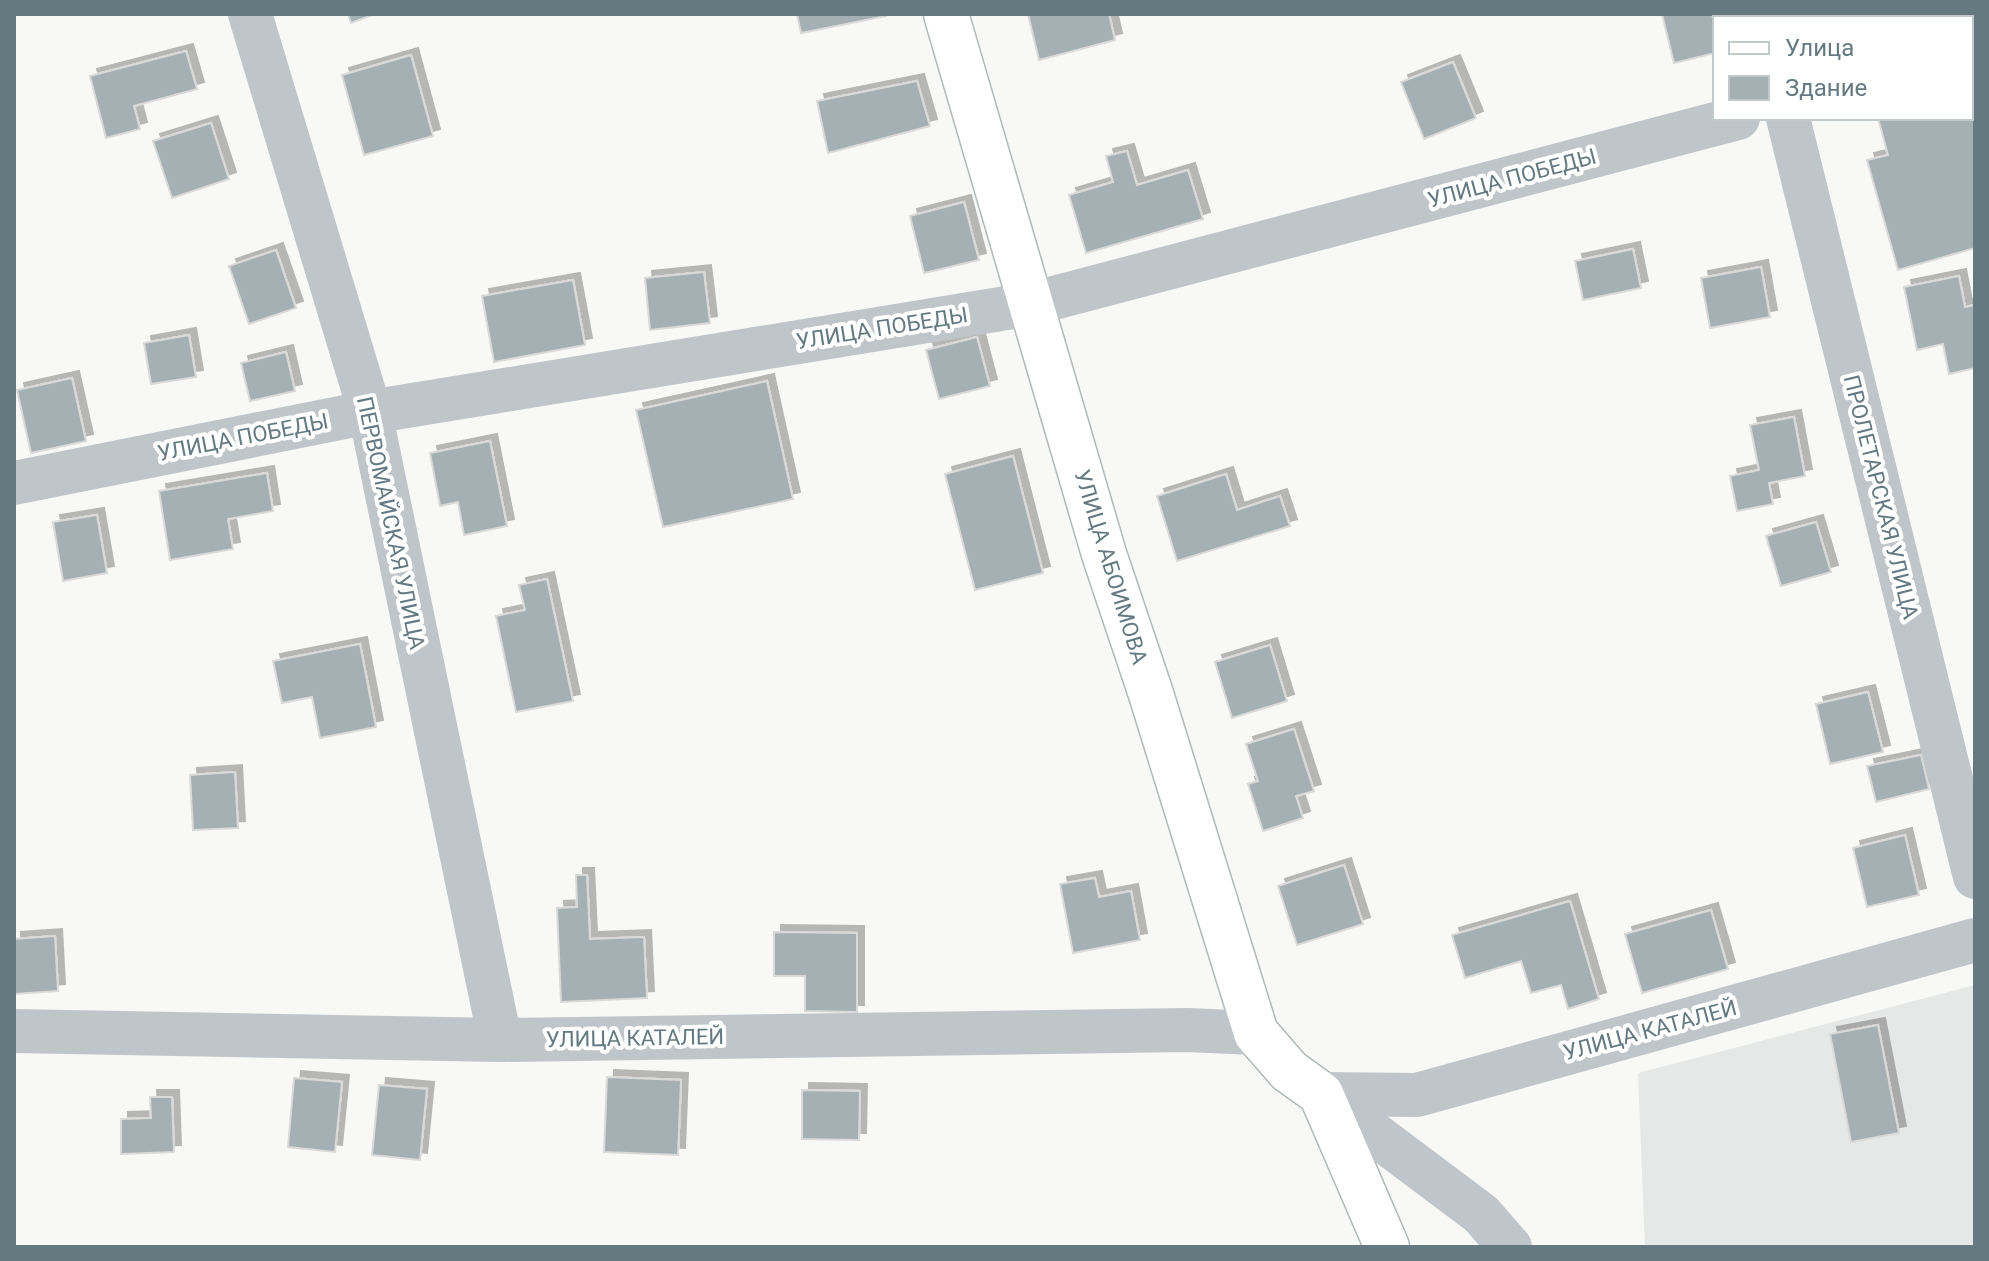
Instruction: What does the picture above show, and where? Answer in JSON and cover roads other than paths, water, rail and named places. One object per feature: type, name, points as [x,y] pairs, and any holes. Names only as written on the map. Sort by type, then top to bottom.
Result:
[{"type":"main road","name":"УЛИЦА АБОИМОВА","points":[[946,14],[1104,554],[1151,694],[1256,1033],[1289,1071],[1321,1094]]},
{"type":"main road","points":[[1321,1094],[1387,1247]]},
{"type":"street","name":"ПЕРВОМАЙСКАЯ УЛИЦА","points":[[250,14],[370,412],[500,1040]]},
{"type":"street","name":"УЛИЦА ПОБЕДЫ","points":[[14,483],[370,412],[1031,304],[1730,120]]},
{"type":"street","name":"ПРОЛЕТАРСКАЯ УЛИЦА","points":[[1788,120],[1975,877]]},
{"type":"street","name":"УЛИЦА КАТАЛЕЙ","points":[[1321,1094],[1417,1095],[1975,940]]},
{"type":"street","name":"УЛИЦА КАТАЛЕЙ","points":[[14,1031],[500,1040],[1187,1030],[1256,1033]]},
{"type":"street","points":[[1321,1094],[1481,1214],[1510,1247]]}]
